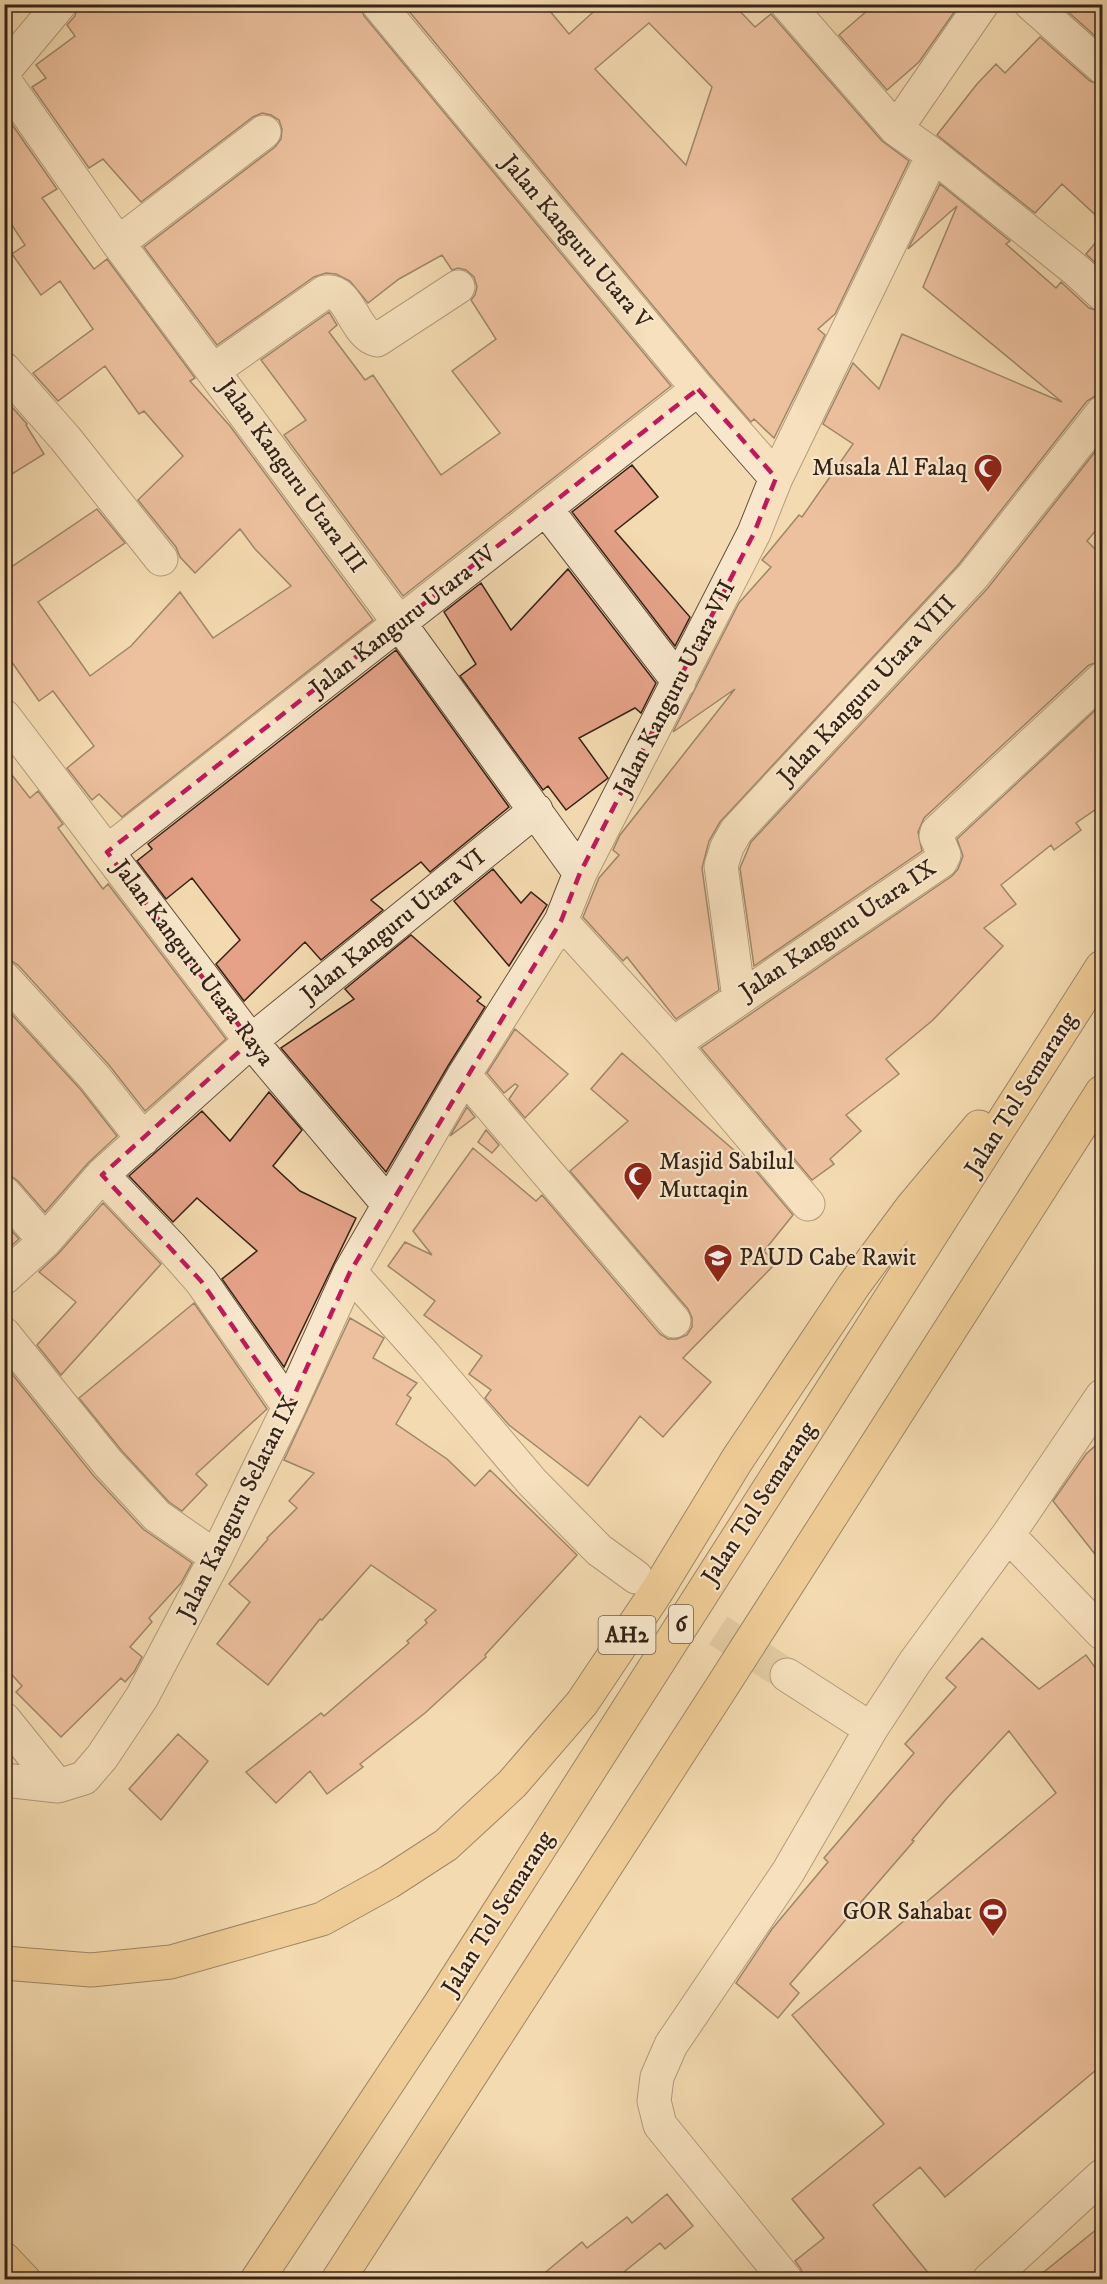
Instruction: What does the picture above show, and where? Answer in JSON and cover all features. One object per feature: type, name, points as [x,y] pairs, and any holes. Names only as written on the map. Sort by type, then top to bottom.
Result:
[{"type":"highway","name":"Jalan Tol Semarang","points":[[257,2280],[440,2004],[1102,967]]},
{"type":"highway","name":"AH2","points":[[4,1963],[91,1970],[171,1962],[322,1919],[389,1882],[446,1845],[512,1784],[582,1703],[657,1591],[737,1460],[854,1285],[912,1207],[1062,1028]]},
{"type":"highway","points":[[338,2280],[723,1685],[1102,1092]]},
{"type":"highway","points":[[4,2259],[24,2280]]},
{"type":"street","points":[[4,71],[60,4]]},
{"type":"street","name":"Jalan Kanguru Utara V","points":[[378,4],[698,389],[776,478]]},
{"type":"street","points":[[788,4],[896,129],[933,155],[1076,270],[1102,294]]},
{"type":"street","points":[[896,129],[981,4]]},
{"type":"street","points":[[1031,4],[1102,67]]},
{"type":"street","name":"Jalan Kanguru Utara III","points":[[4,80],[118,243],[214,370],[580,873]]},
{"type":"street","points":[[118,243],[264,132]]},
{"type":"street","name":"Jalan Kanguru Utara VII","points":[[388,1204],[464,1075],[561,921],[580,873],[680,682],[754,533],[776,478],[933,155]]},
{"type":"street","points":[[214,370],[325,292],[333,292],[341,297],[367,336],[377,340],[458,287]]},
{"type":"street","points":[[4,369],[65,438],[161,559]]},
{"type":"street","name":"Jalan Kanguru Utara IV","points":[[107,852],[698,389]]},
{"type":"street","name":"Jalan Kanguru Utara VIII","points":[[739,998],[721,866],[727,847],[736,831],[973,576],[1102,413]]},
{"type":"street","points":[[546,510],[680,682]]},
{"type":"street","name":"Jalan Kanguru Utara IX","points":[[673,1044],[941,861],[944,855],[936,836],[937,832],[1102,679]]},
{"type":"street","name":"Jalan Kanguru Utara Raya","points":[[4,716],[251,1041],[388,1204]]},
{"type":"street","name":"Jalan Kanguru Utara VI","points":[[4,1278],[45,1241],[102,1175],[251,1041],[536,810]]},
{"type":"street","points":[[561,921],[673,1044],[808,1204]]},
{"type":"street","points":[[4,978],[95,1078],[143,1139]]},
{"type":"street","points":[[464,1075],[674,1321]]},
{"type":"street","points":[[102,1175],[171,1246],[201,1281],[289,1407]]},
{"type":"street","points":[[4,1193],[45,1241]]},
{"type":"street","name":"Jalan Kanguru Selatan IX","points":[[58,1785],[84,1778],[102,1757],[142,1697],[216,1557],[289,1407],[350,1272],[388,1204]]},
{"type":"street","points":[[350,1272],[532,1482],[599,1550],[636,1577]]},
{"type":"street","points":[[4,1334],[108,1463],[157,1516],[216,1557]]},
{"type":"street","points":[[786,2280],[660,2126],[654,2101],[657,2076],[671,2045],[789,1872],[871,1729],[915,1662],[1008,1535],[1102,1396]]},
{"type":"street","points":[[1008,1535],[1102,1633]]},
{"type":"street","points":[[787,1675],[871,1729]]},
{"type":"street","points":[[4,1719],[58,1785]]},
{"type":"street","points":[[4,1780],[58,1785]]},
{"type":"street","points":[[989,2280],[1102,2176]]},
{"type":"highlighted area","points":[[698,389],[776,478],[754,533],[580,873],[561,921],[350,1272],[289,1407],[201,1281],[102,1175],[251,1041],[107,852]]},
{"type":"building","points":[[78,4],[360,4],[364,16],[671,386],[403,596],[284,435],[306,420],[261,360],[329,312],[337,325],[329,332],[365,380],[373,375],[441,475],[500,433],[452,371],[496,339],[471,300],[477,287],[474,277],[466,270],[458,268],[452,270],[442,255],[399,279],[368,303],[350,281],[336,274],[326,273],[314,277],[217,345],[144,247],[275,147],[281,139],[282,129],[279,120],[262,113],[253,117],[141,202],[103,159],[89,168],[32,87],[46,78],[36,65],[75,36],[67,25],[75,16]]},
{"type":"building","points":[[403,4],[544,4],[569,34],[602,4],[733,4],[755,27],[771,14],[882,141],[909,161],[835,314],[818,329],[825,335],[774,438],[754,419],[751,422]],"holes":[[[649,23],[712,87],[686,165],[595,69]]]},
{"type":"building","points":[[875,4],[949,4],[955,11],[919,62],[887,90],[839,35]]},
{"type":"building","points":[[1071,4],[1102,4],[1102,42],[1066,10]]},
{"type":"building","points":[[1040,37],[1090,81],[1102,85],[1102,221],[1062,184],[1035,213],[937,135],[977,84],[996,64],[1005,73]]},
{"type":"building","points":[[4,113],[57,189],[42,198],[94,269],[107,259],[195,378],[190,381],[230,426],[373,620],[122,817],[99,794],[92,800],[67,768],[94,746],[53,691],[39,701],[4,651],[4,572],[97,509],[125,543],[38,602],[90,676],[131,646],[180,592],[213,638],[291,586],[255,549],[240,529],[195,573],[180,557],[176,547],[138,500],[183,456],[144,411],[139,414],[105,366],[58,401],[33,373],[93,329],[60,281],[41,295],[12,254],[25,245],[4,213]]},
{"type":"building","points":[[940,184],[1010,241],[1006,244],[1056,288],[1061,282],[1089,308],[1102,312],[1102,395],[1087,401],[959,564],[720,822],[709,841],[702,868],[719,990],[676,1019],[627,957],[623,961],[583,917],[599,878],[619,855],[613,850],[620,835],[735,689],[673,732],[739,603],[771,567],[762,560],[799,515],[802,517],[853,444],[823,424],[853,363],[879,389],[902,334],[1062,402],[923,287],[957,206],[908,249]]},
{"type":"building","points":[[1102,235],[1102,269],[1086,254]]},
{"type":"building","points":[[4,398],[27,424],[44,454],[4,479]]},
{"type":"building","points":[[1102,443],[1102,523],[1087,541],[1102,556],[1102,661],[1089,665],[924,818],[918,832],[922,851],[754,966],[740,868],[751,842],[987,589]]},
{"type":"building","points":[[632,465],[658,497],[615,531],[690,617],[675,646],[572,512]]},
{"type":"building","points":[[568,569],[656,683],[641,713],[635,708],[579,738],[608,778],[566,810],[548,786],[543,790],[460,676],[476,664],[444,612],[481,583],[511,630]]},
{"type":"building","points":[[396,650],[509,807],[430,872],[421,862],[371,900],[383,910],[321,960],[305,942],[244,1001],[216,964],[240,940],[192,878],[166,899],[137,861],[152,849],[148,844]]},
{"type":"building","points":[[1102,704],[1102,805],[1076,823],[1081,830],[1054,850],[1051,845],[1001,885],[1016,904],[984,928],[1003,946],[933,1020],[886,1059],[899,1074],[846,1115],[861,1131],[830,1159],[834,1164],[812,1180],[701,1048],[952,876],[958,869],[963,856],[957,839]]},
{"type":"building","points":[[4,765],[30,798],[38,791],[63,824],[58,828],[103,889],[108,884],[226,1039],[145,1111],[109,1065],[18,965],[10,960],[4,960]]},
{"type":"building","points":[[493,869],[521,903],[531,892],[547,905],[509,966],[454,901]]},
{"type":"building","points":[[411,935],[481,997],[477,1001],[485,1007],[386,1172],[281,1048],[354,999],[345,989]]},
{"type":"building","points":[[4,1006],[81,1090],[117,1136],[88,1163],[45,1212],[18,1181],[11,1176],[4,1175]]},
{"type":"building","points":[[515,1029],[568,1074],[525,1118],[509,1099],[518,1086],[515,1084],[504,1093],[487,1073]]},
{"type":"building","points":[[622,1053],[750,1164],[793,1215],[764,1251],[776,1263],[683,1358],[711,1382],[663,1437],[640,1416],[588,1486],[509,1425],[485,1398],[491,1390],[469,1374],[482,1356],[424,1315],[435,1301],[388,1266],[405,1242],[432,1255],[413,1231],[473,1148],[536,1201],[542,1195],[660,1334],[668,1339],[677,1339],[687,1335],[692,1327],[692,1318],[688,1309],[570,1171],[628,1121],[591,1089]]},
{"type":"building","points":[[269,1092],[302,1130],[273,1166],[300,1191],[356,1218],[284,1367],[222,1279],[257,1251],[197,1198],[173,1222],[129,1176],[202,1111],[230,1141]]},
{"type":"building","points":[[467,1107],[475,1117],[450,1136]]},
{"type":"building","points":[[486,1130],[499,1145],[492,1153],[478,1142]]},
{"type":"building","points":[[103,1203],[161,1264],[61,1375],[37,1345],[76,1302],[39,1272]]},
{"type":"building","points":[[4,1222],[19,1239],[10,1247],[4,1242]]},
{"type":"building","points":[[194,1303],[267,1409],[196,1474],[207,1485],[182,1511],[169,1502],[122,1451],[79,1398]]},
{"type":"building","points":[[350,1318],[384,1338],[373,1358],[417,1383],[407,1395],[411,1398],[396,1424],[447,1459],[475,1486],[490,1470],[577,1555],[485,1655],[486,1657],[425,1713],[360,1764],[363,1767],[327,1794],[310,1771],[276,1803],[246,1772],[321,1713],[324,1716],[409,1643],[407,1641],[427,1623],[425,1620],[436,1610],[371,1565],[322,1620],[320,1619],[268,1685],[217,1644],[250,1602],[229,1584],[267,1538],[297,1508],[289,1501],[314,1473],[284,1460]]},
{"type":"building","points":[[4,1364],[93,1475],[143,1529],[192,1563],[181,1583],[149,1618],[152,1622],[130,1647],[142,1657],[134,1672],[125,1682],[121,1678],[61,1737],[16,1692],[22,1686],[4,1666]]},
{"type":"building","points":[[1102,1440],[1102,1563],[1053,1501],[1086,1454]]},
{"type":"building","points":[[982,1638],[1039,1689],[1086,1655],[1102,1677],[1102,2065],[945,2197],[920,2167],[873,2205],[934,2280],[804,2280],[801,2269],[795,2261],[824,2238],[792,2199],[884,2124],[792,2015],[1056,1793],[1009,1731],[947,1798],[912,1840],[914,1841],[790,1984],[799,1993],[778,2018],[736,1983],[772,1929],[828,1862],[824,1858],[914,1753],[905,1744],[956,1687],[946,1678]]},
{"type":"building","points":[[178,1734],[208,1761],[161,1820],[129,1789]]},
{"type":"building","points":[[667,2194],[693,2226],[665,2249],[660,2243],[614,2280],[536,2280],[582,2242],[587,2248],[627,2217],[632,2223]]},
{"type":"building","points":[[1102,2225],[1102,2280],[1034,2280]]},
{"type":"tunnel","points":[[636,1577],[787,1675]]},
{"type":"place","name":"Musala Al Falaq","points":[[988,494]]},
{"type":"place","name":"Masjid Sabilul Muttaqin","points":[[638,1202]]},
{"type":"place","name":"PAUD Cabe Rawit","points":[[718,1284]]},
{"type":"place","name":"GOR Sahabat","points":[[993,1938]]}]
